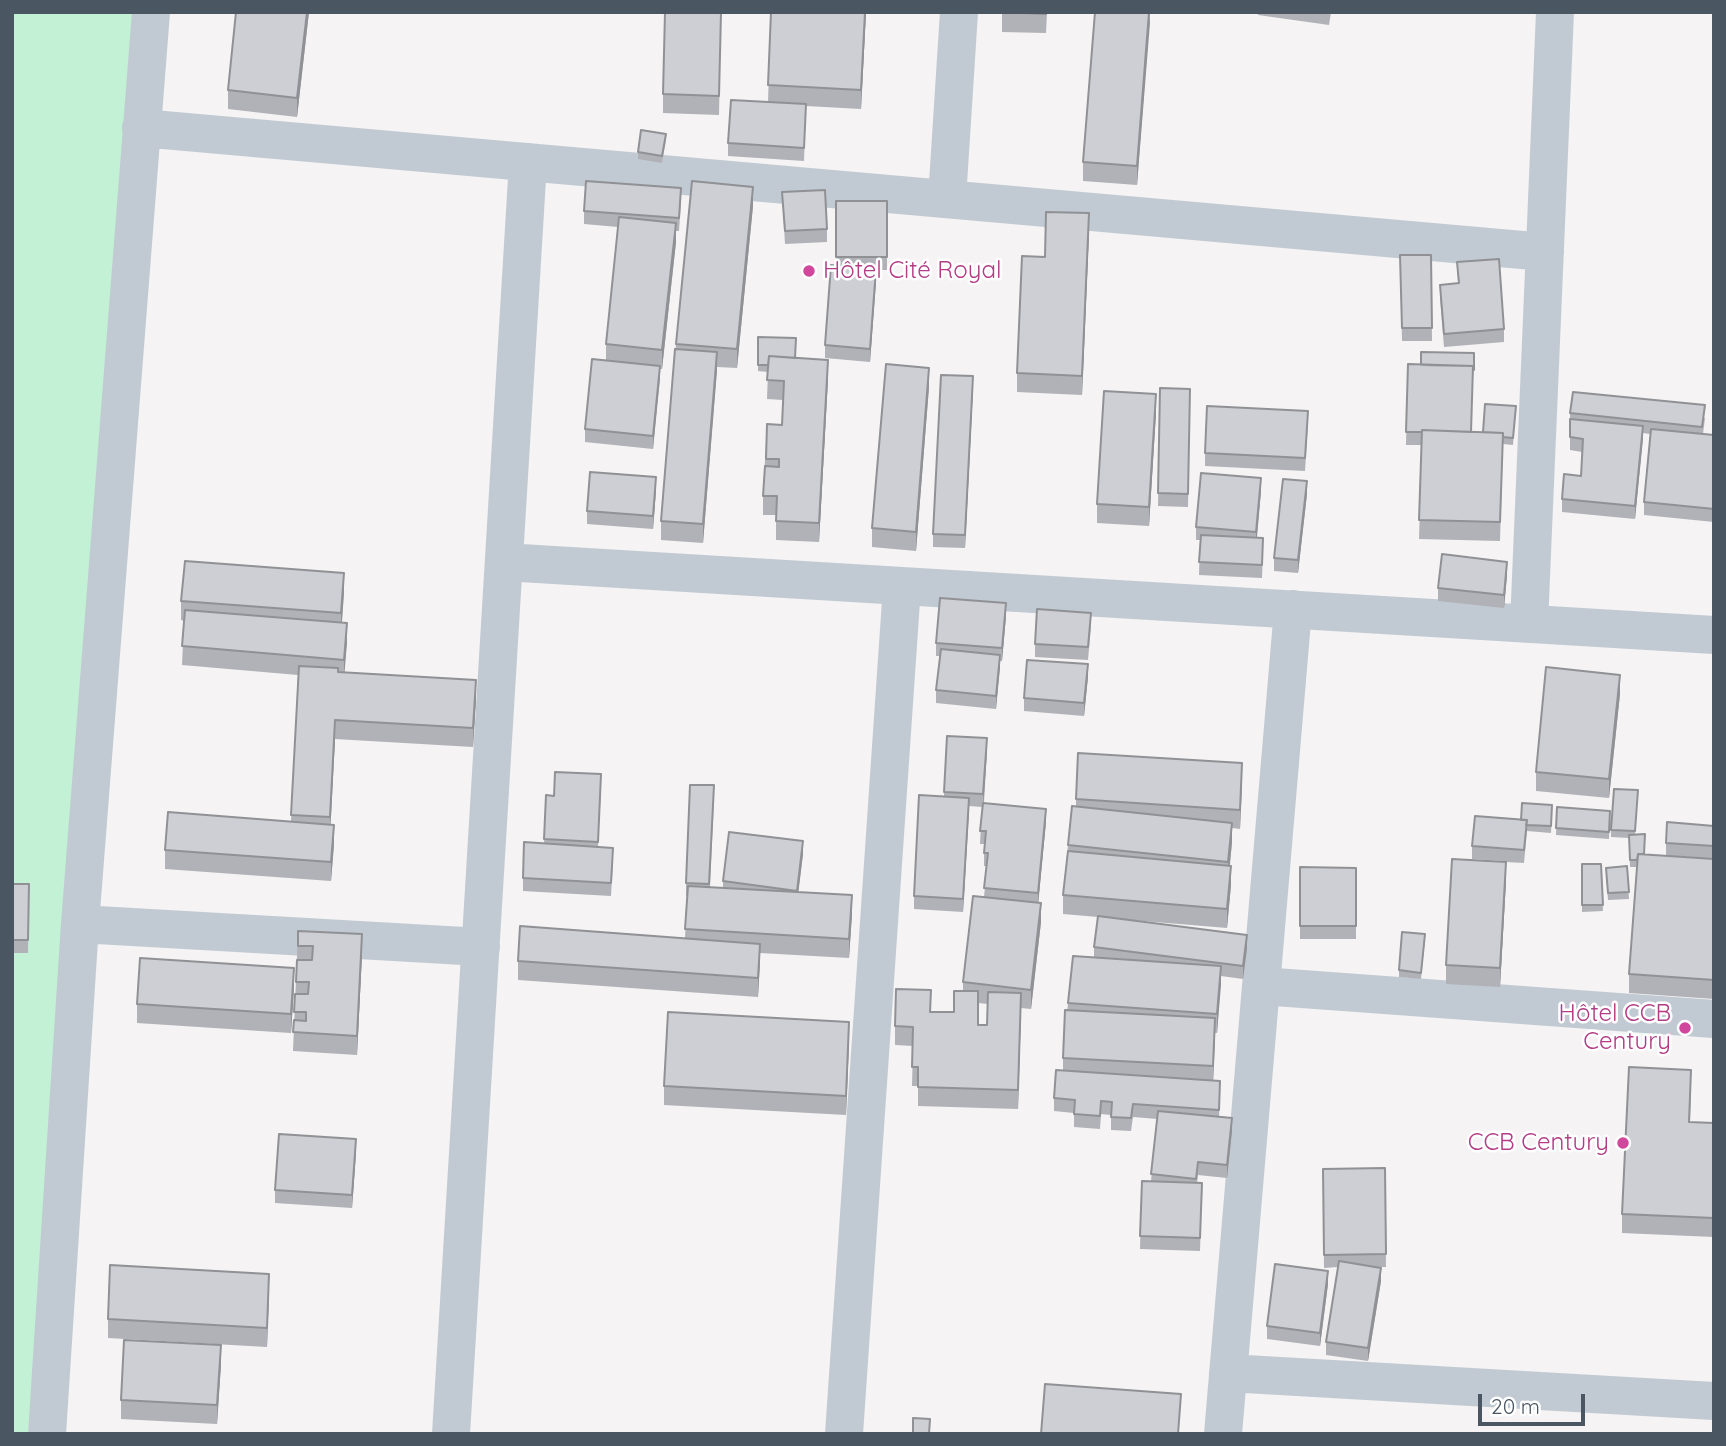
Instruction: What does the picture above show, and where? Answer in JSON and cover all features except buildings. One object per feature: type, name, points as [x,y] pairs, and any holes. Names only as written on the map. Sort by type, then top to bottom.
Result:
[{"type":"street","points":[[47,1434],[80,924],[151,12]]},
{"type":"street","points":[[947,200],[960,12]]},
{"type":"street","points":[[1529,624],[1555,12]]},
{"type":"street","points":[[141,128],[1545,252]]},
{"type":"street","points":[[451,1434],[528,162]]},
{"type":"street","points":[[504,562],[1714,635]]},
{"type":"street","points":[[844,1434],[902,586]]},
{"type":"street","points":[[1223,1434],[1293,609]]},
{"type":"street","points":[[80,924],[481,947]]},
{"type":"street","points":[[1261,986],[1714,1019]]},
{"type":"street","points":[[1228,1373],[1714,1401]]},
{"type":"green space","points":[[12,12],[137,12],[28,1434],[12,1434]]},
{"type":"place","name":"Hôtel Cité Royal","points":[[809,271]]},
{"type":"place","name":"Hôtel CCB Century","points":[[1685,1028]]},
{"type":"place","name":"CCB Century","points":[[1623,1143]]}]
